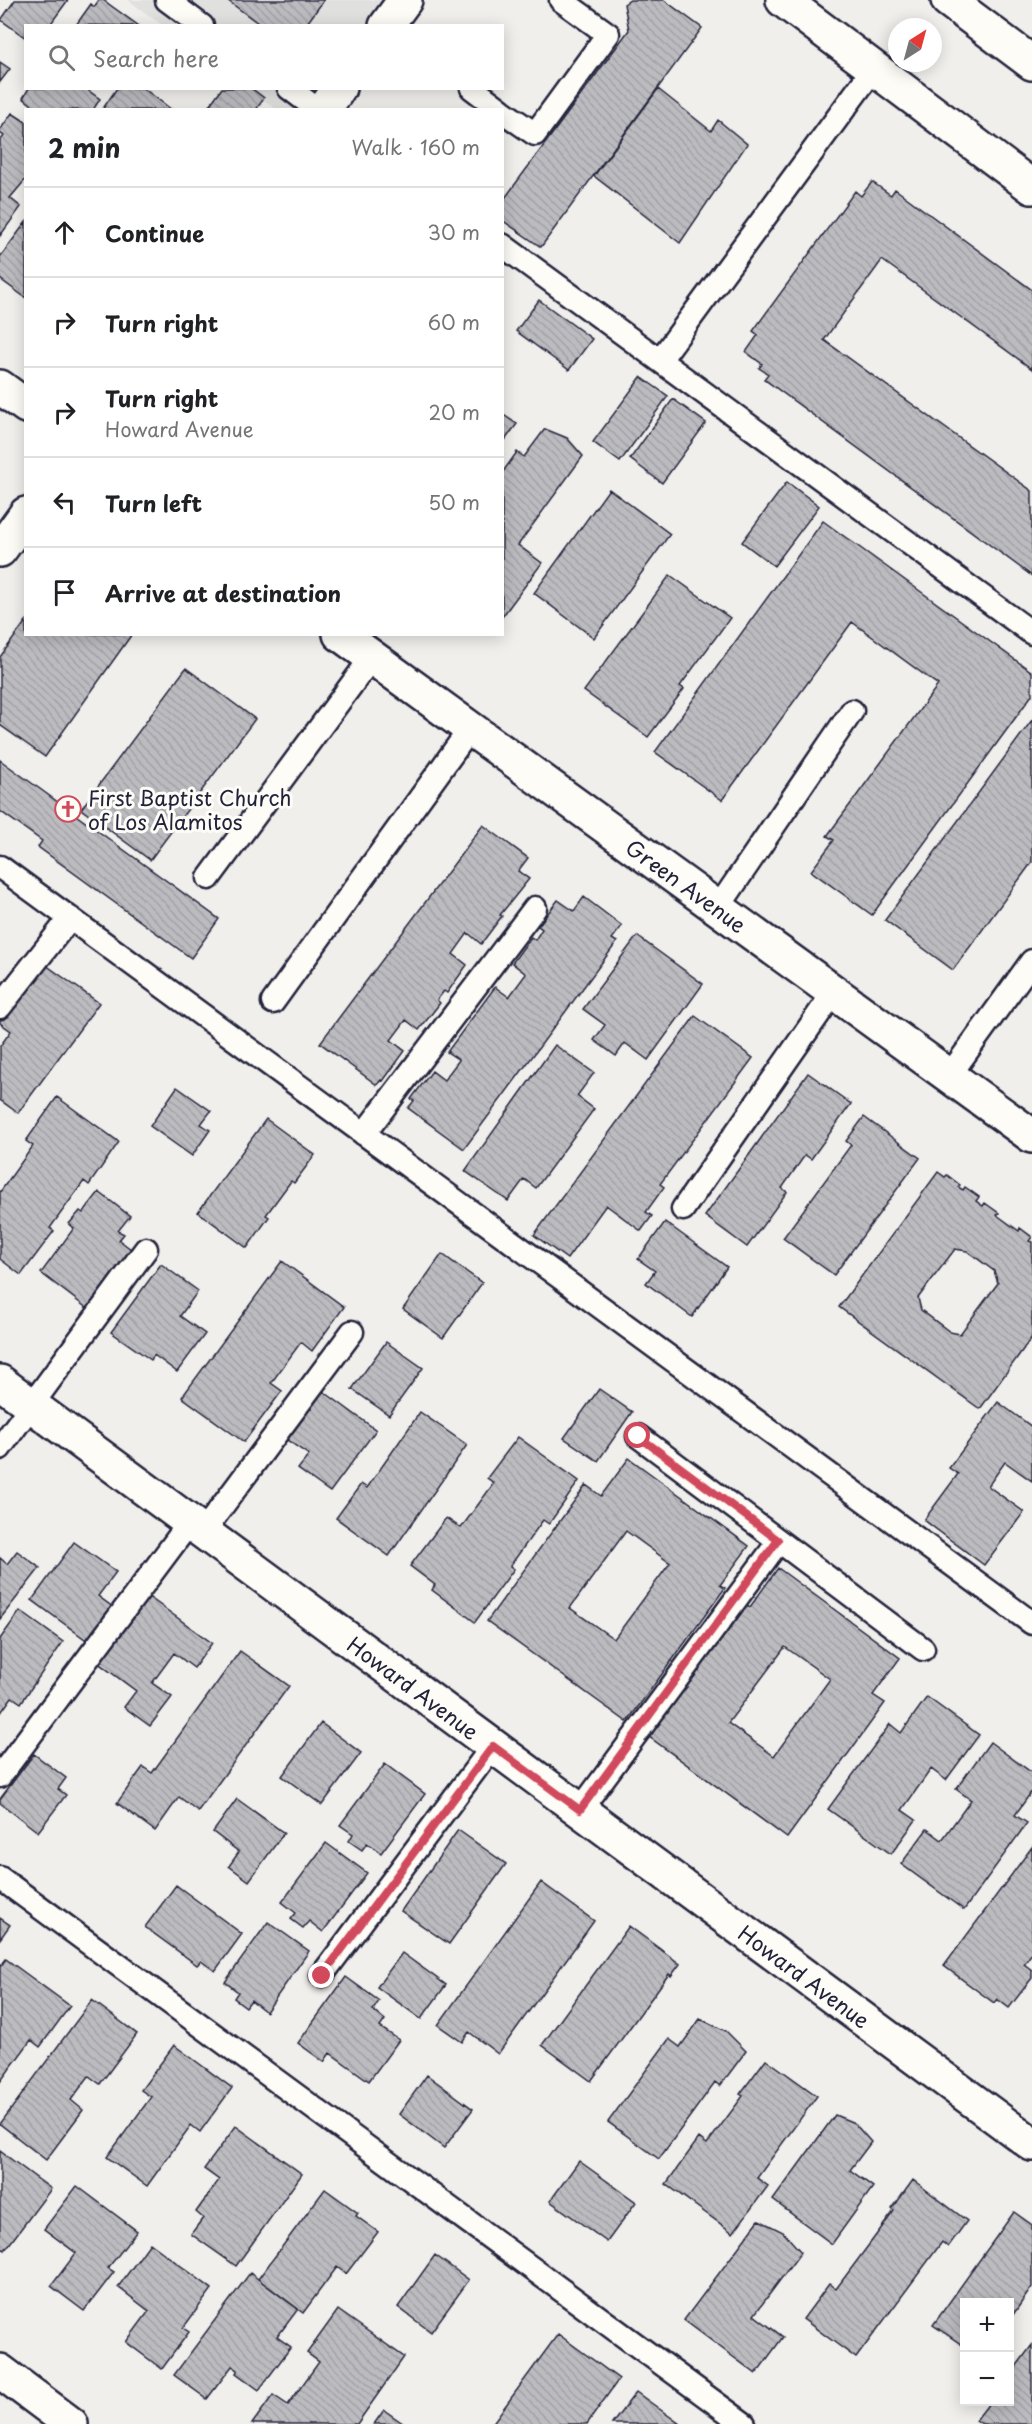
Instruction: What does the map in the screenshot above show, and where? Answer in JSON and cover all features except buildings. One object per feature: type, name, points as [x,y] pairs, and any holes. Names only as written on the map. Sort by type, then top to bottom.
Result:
[{"type":"street","points":[[387,24],[405,0]]},
{"type":"street","points":[[783,0],[1032,187]]},
{"type":"street","points":[[948,0],[1032,63]]},
{"type":"street","points":[[325,108],[338,90]]},
{"type":"street","points":[[0,387],[24,405]]},
{"type":"street","points":[[0,550],[24,517]]},
{"type":"street","name":"Green Avenue","points":[[343,636],[1032,1136]]},
{"type":"street","name":"Howard Avenue","points":[[0,1382],[1032,2144]]},
{"type":"street","points":[[0,2371],[72,2424]]},
{"type":"lane","points":[[167,0],[199,24]]},
{"type":"lane","points":[[504,111],[535,134],[608,34],[561,0]]},
{"type":"lane","points":[[660,360],[874,68]]},
{"type":"lane","points":[[292,90],[315,108]]},
{"type":"lane","points":[[475,90],[499,108]]},
{"type":"lane","points":[[504,246],[1032,633]]},
{"type":"lane","points":[[209,878],[372,657]]},
{"type":"lane","points":[[718,908],[852,711]]},
{"type":"lane","points":[[273,1002],[470,729]]},
{"type":"lane","points":[[0,867],[1032,1623]]},
{"type":"lane","points":[[364,1134],[535,908]]},
{"type":"lane","points":[[0,1007],[70,918]]},
{"type":"lane","points":[[948,1076],[1032,961]]},
{"type":"lane","points":[[683,1209],[834,992]]},
{"type":"lane","points":[[0,1448],[146,1249]]},
{"type":"lane","points":[[0,1776],[352,1332]]},
{"type":"lane","points":[[638,1436],[923,1649]]},
{"type":"lane","points":[[580,1810],[778,1540]]},
{"type":"lane","points":[[322,1976],[493,1746]]},
{"type":"lane","points":[[0,1878],[744,2424]]},
{"type":"shaded area","points":[[128,0],[382,0],[365,24],[161,24]]},
{"type":"shaded area","points":[[249,90],[318,90],[305,108],[275,108]]},
{"type":"place","name":"First Baptist Church of Los Alamitos","points":[[68,809]]},
{"type":"route","points":[[322,1976],[493,1746],[580,1810],[778,1540],[638,1436]]}]
